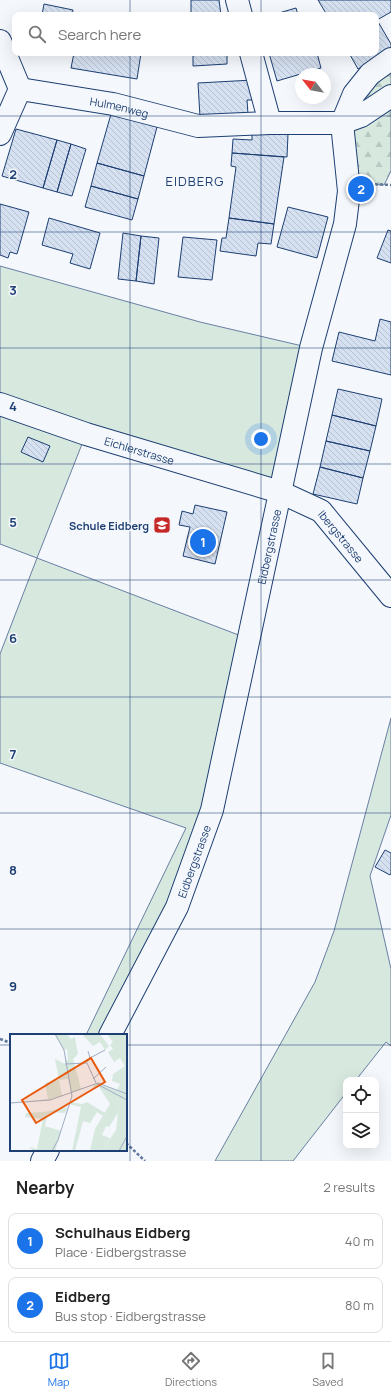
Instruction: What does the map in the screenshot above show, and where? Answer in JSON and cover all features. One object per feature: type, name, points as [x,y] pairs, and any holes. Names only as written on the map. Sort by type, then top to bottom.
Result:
[{"type":"street","points":[[237,0],[240,12]]},
{"type":"street","points":[[0,41],[20,89],[0,134]]},
{"type":"street","points":[[252,56],[270,123]]},
{"type":"street","name":"Eidbergstrasse","points":[[111,1034],[177,907],[212,810],[310,348],[345,224],[349,191],[342,123],[354,94],[370,74],[391,59]]},
{"type":"street","name":"Hulmenweg","points":[[20,89],[113,104],[198,126],[270,123],[342,123],[362,116],[391,96]]},
{"type":"street","name":"Eichlerstrasse","points":[[0,404],[86,434],[280,492]]},
{"type":"street","name":"Ibergstrasse","points":[[280,492],[321,511],[391,596]]},
{"type":"street","points":[[42,1161],[47,1151]]},
{"type":"path","points":[[0,1040],[10,1043]]},
{"type":"path","points":[[127,1144],[145,1161]]},
{"type":"green space","points":[[391,59],[391,171],[384,185],[348,183],[354,94]]},
{"type":"green space","points":[[0,266],[200,322],[311,348],[280,492],[86,434],[37,558],[0,544]]},
{"type":"green space","points":[[37,558],[249,639],[212,810],[110,1034],[86,1034],[186,828],[0,763],[0,654]]},
{"type":"green space","points":[[391,718],[391,815],[370,876],[391,969],[391,1046],[386,1042],[358,1077],[343,1077],[343,1097],[293,1161],[215,1161],[315,982],[334,931]]},
{"type":"building","points":[[191,0],[219,0],[221,12],[191,12]]},
{"type":"building","points":[[318,0],[391,0],[391,12],[379,19],[379,12],[325,12]]},
{"type":"building","points":[[44,4],[73,10],[73,12],[43,12]]},
{"type":"building","points":[[296,8],[297,12],[282,12]]},
{"type":"building","points":[[379,23],[391,44],[391,50],[358,69],[351,56],[379,56]]},
{"type":"building","points":[[73,56],[141,56],[137,79],[71,68]]},
{"type":"building","points":[[193,56],[227,56],[227,64],[193,66]]},
{"type":"building","points":[[270,56],[318,56],[321,68],[295,68],[295,76],[277,81]]},
{"type":"building","points":[[253,80],[254,100],[247,100],[248,114],[200,117],[198,83]]},
{"type":"building","points":[[111,114],[157,127],[144,176],[97,163]]},
{"type":"building","points":[[16,129],[57,140],[43,188],[2,176]]},
{"type":"building","points":[[252,132],[288,134],[287,157],[232,153],[233,139],[252,140]]},
{"type":"building","points":[[57,140],[71,144],[57,192],[43,188]]},
{"type":"building","points":[[71,144],[86,149],[72,196],[57,192]]},
{"type":"building","points":[[232,153],[284,157],[274,224],[229,218],[236,167],[231,166]]},
{"type":"building","points":[[97,163],[144,176],[138,199],[91,186]]},
{"type":"building","points":[[91,186],[138,199],[132,220],[85,207]]},
{"type":"building","points":[[0,204],[29,212],[17,254],[10,252],[8,258],[0,255]]},
{"type":"building","points":[[288,207],[328,217],[317,258],[277,247]]},
{"type":"building","points":[[49,218],[100,233],[90,269],[70,263],[73,254],[42,245]]},
{"type":"building","points":[[229,218],[274,224],[271,244],[258,243],[256,256],[220,251],[222,238],[226,238]]},
{"type":"building","points":[[388,230],[391,231],[391,263],[377,258]]},
{"type":"building","points":[[123,233],[141,236],[136,281],[118,279]]},
{"type":"building","points":[[141,236],[159,238],[154,284],[136,281]]},
{"type":"building","points":[[183,237],[217,240],[212,280],[178,277]]},
{"type":"building","points":[[380,319],[391,322],[391,375],[332,361],[339,332],[375,341]]},
{"type":"building","points":[[338,389],[382,399],[376,426],[332,415]]},
{"type":"building","points":[[332,415],[376,426],[370,451],[326,441]]},
{"type":"building","points":[[28,437],[50,446],[43,462],[21,452]]},
{"type":"building","points":[[326,441],[370,451],[363,478],[320,467]]},
{"type":"building","points":[[320,467],[363,478],[357,504],[313,494]]},
{"type":"building","points":[[195,505],[227,512],[215,564],[183,556],[190,527],[179,525],[182,511],[193,514]]},
{"type":"building","points":[[385,850],[391,853],[390,875],[375,867]]},
{"type":"place","name":"Eidberg","points":[[361,189]]},
{"type":"place","name":"Schule Eidberg","points":[[162,525]]},
{"type":"place","name":"Schulhaus Eidberg","points":[[203,542]]},
{"type":"district","name":"EIDBERG","points":[[195,181]]}]
